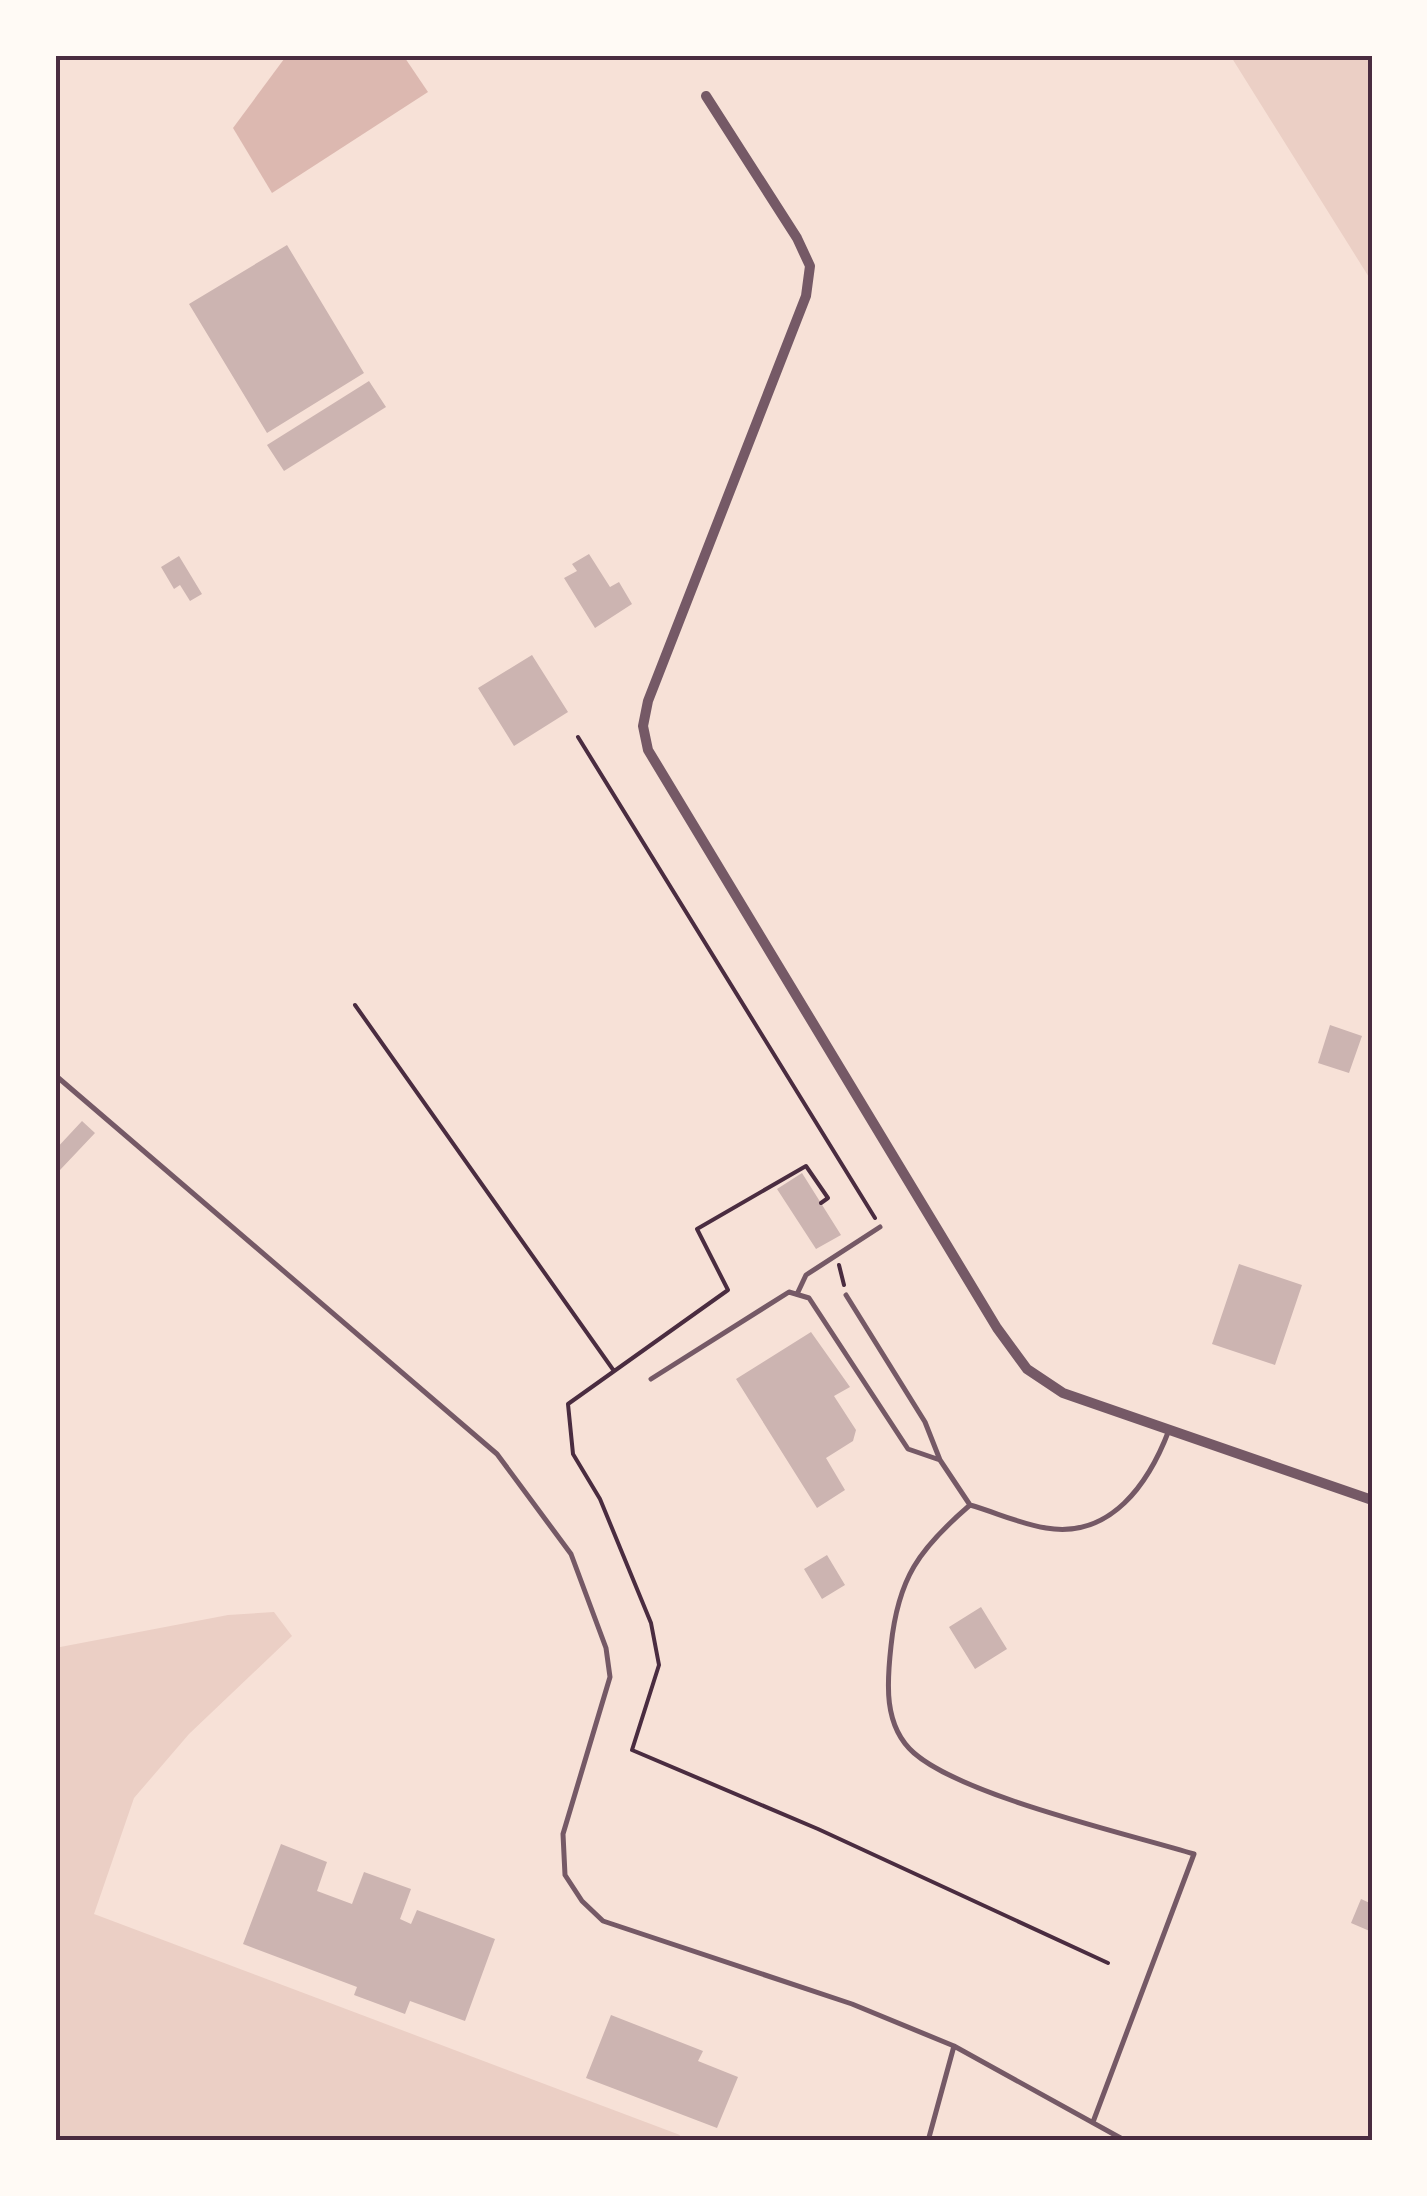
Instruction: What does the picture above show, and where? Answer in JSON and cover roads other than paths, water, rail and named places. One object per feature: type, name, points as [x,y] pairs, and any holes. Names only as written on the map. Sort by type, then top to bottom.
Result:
[{"type":"street","points":[[706,96],[797,238],[810,266],[806,296],[648,701],[644,726],[648,750],[997,1328],[1027,1369],[1063,1393],[1372,1500]]},
{"type":"lane","points":[[55,1075],[498,1454],[571,1554],[606,1648],[610,1678],[562,1834],[565,1875],[582,1901],[603,1921],[852,2004],[954,2046],[1126,2141]]},
{"type":"lane","points":[[798,1292],[806,1274],[880,1227]]},
{"type":"lane","points":[[651,1378],[789,1292],[798,1292],[808,1298],[908,1450],[940,1460]]},
{"type":"lane","points":[[846,1295],[925,1422],[940,1460],[970,1505],[1044,1528],[1095,1524],[1115,1512],[1153,1472],[1169,1430]]},
{"type":"lane","points":[[970,1505],[926,1543],[902,1586],[886,1700],[912,1752],[958,1780],[1194,1854],[1093,2122]]},
{"type":"lane","points":[[928,2141],[954,2046]]}]
